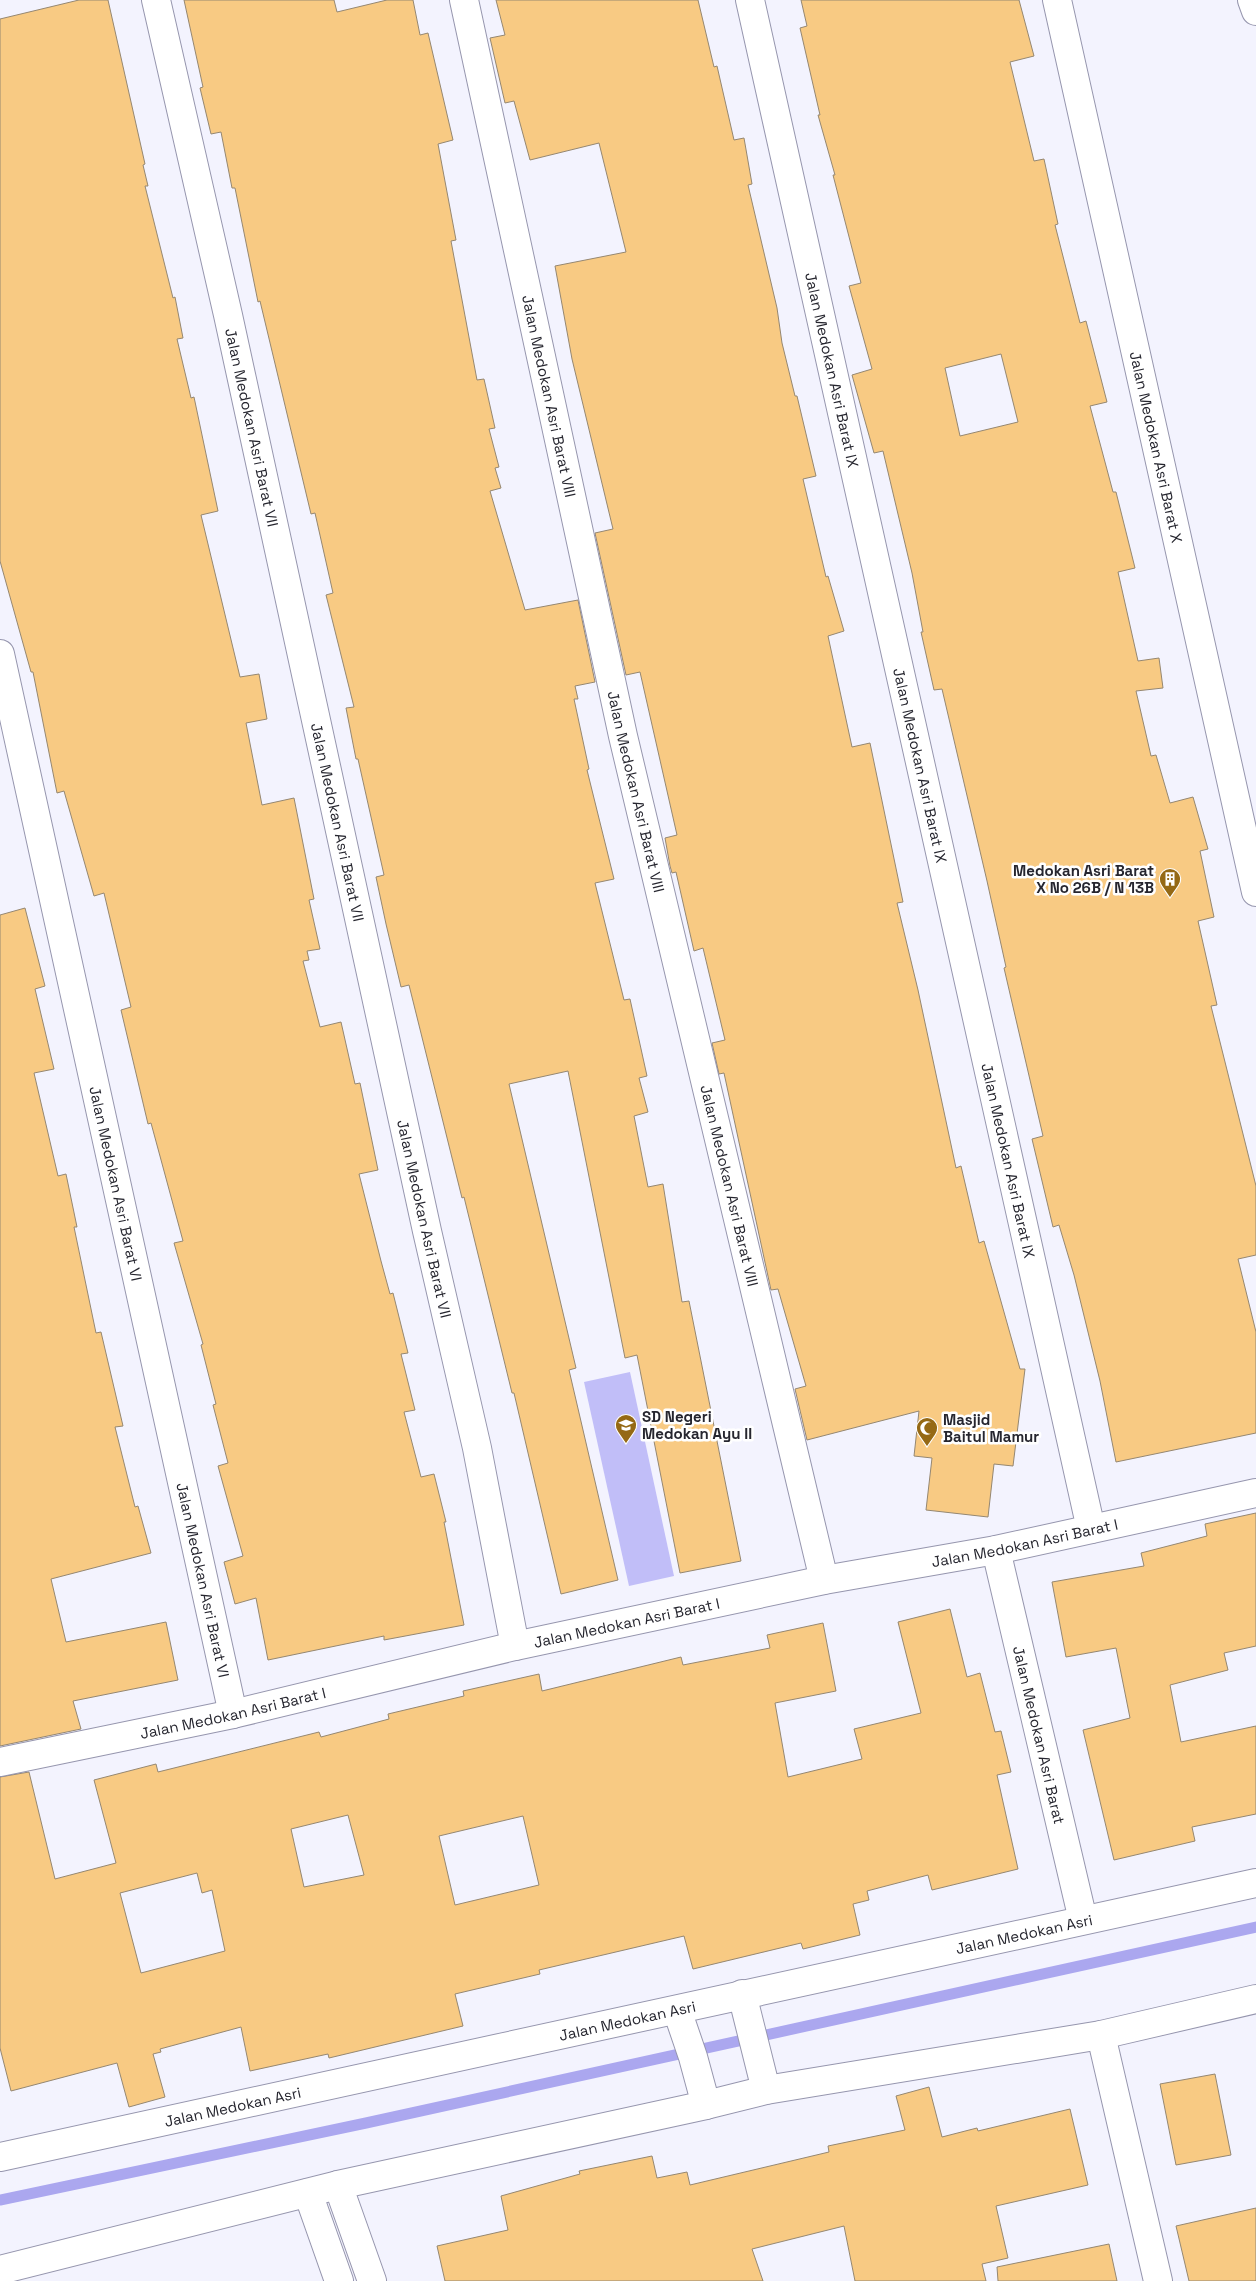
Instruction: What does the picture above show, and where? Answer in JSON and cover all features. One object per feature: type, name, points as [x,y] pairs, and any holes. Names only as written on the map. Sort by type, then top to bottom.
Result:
[{"type":"street","name":"Jalan Medokan Asri Barat VII","points":[[156,0],[230,324],[427,1231],[477,1448],[515,1646]]},
{"type":"street","name":"Jalan Medokan Asri Barat VIII","points":[[464,0],[623,736],[824,1580]]},
{"type":"street","name":"Jalan Medokan Asri Barat IX","points":[[750,0],[1091,1529]]},
{"type":"street","name":"Jalan Medokan Asri Barat X","points":[[1057,0],[1256,892]]},
{"type":"street","points":[[1252,0],[1256,12]]},
{"type":"street","name":"Jalan Medokan Asri Barat VI","points":[[0,654],[233,1714]]},
{"type":"street","name":"Jalan Medokan Asri Barat I","points":[[0,1762],[233,1714],[515,1646],[824,1580],[996,1550],[1256,1493]]},
{"type":"street","name":"Jalan Medokan Asri Barat","points":[[996,1550],[1083,1920]]},
{"type":"street","name":"Jalan Medokan Asri","points":[[0,2157],[680,2018],[1083,1920],[1256,1883]]},
{"type":"street","points":[[0,2270],[703,2094],[766,2090],[1101,2034],[1256,1999]]},
{"type":"street","points":[[744,2002],[766,2090]]},
{"type":"street","points":[[680,2018],[703,2094]]},
{"type":"street","points":[[1101,2034],[1158,2281]]},
{"type":"street","points":[[338,2185],[372,2281]]},
{"type":"street","points":[[308,2193],[339,2281]]},
{"type":"shaded area","points":[[630,1372],[674,1576],[629,1586],[584,1382]]},
{"type":"building","points":[[79,0],[108,0],[145,164],[143,165],[148,186],[145,186],[173,298],[175,297],[183,338],[177,339],[191,398],[194,397],[218,511],[201,515],[240,677],[259,674],[267,719],[246,723],[262,805],[294,798],[314,899],[309,900],[320,949],[307,951],[309,960],[303,961],[320,1027],[341,1022],[355,1084],[360,1083],[378,1170],[359,1174],[390,1294],[393,1293],[408,1353],[401,1354],[415,1410],[404,1412],[421,1477],[434,1474],[446,1522],[444,1522],[464,1625],[384,1640],[384,1636],[268,1660],[256,1598],[235,1604],[224,1562],[243,1556],[218,1466],[228,1463],[213,1405],[216,1404],[201,1345],[203,1344],[174,1243],[183,1241],[151,1123],[148,1124],[121,1010],[131,1007],[104,893],[94,896],[64,791],[57,793],[33,672],[31,672],[0,561],[0,19]]},
{"type":"building","points":[[184,0],[334,0],[337,12],[387,0],[413,0],[420,35],[428,33],[453,140],[438,144],[456,240],[451,241],[477,380],[484,379],[495,428],[489,429],[499,467],[495,468],[501,488],[490,491],[525,610],[578,600],[595,682],[575,686],[578,699],[574,699],[589,769],[587,770],[614,879],[595,883],[624,1000],[630,999],[647,1076],[639,1078],[648,1112],[634,1116],[648,1187],[663,1184],[682,1302],[689,1301],[741,1561],[680,1573],[637,1355],[625,1358],[568,1071],[509,1084],[576,1368],[569,1370],[618,1580],[561,1594],[514,1393],[512,1393],[409,985],[401,987],[386,924],[376,877],[384,875],[358,759],[356,759],[346,708],[354,707],[326,595],[333,593],[315,513],[311,514],[260,301],[258,302],[235,188],[232,188],[221,132],[211,134],[200,88],[203,87]]},
{"type":"building","points":[[496,0],[698,0],[714,67],[717,66],[734,140],[744,138],[752,184],[748,185],[777,308],[782,343],[816,476],[803,479],[826,577],[828,576],[844,631],[828,636],[852,747],[870,743],[903,902],[897,903],[918,990],[956,1168],[961,1166],[979,1243],[984,1241],[1020,1369],[1025,1369],[1013,1466],[994,1464],[988,1517],[926,1510],[932,1458],[914,1456],[919,1411],[807,1440],[795,1389],[806,1386],[778,1289],[771,1290],[724,1073],[719,1074],[712,1043],[725,1040],[703,948],[694,951],[676,872],[672,873],[670,866],[665,838],[677,835],[640,672],[626,675],[595,533],[613,529],[572,359],[555,266],[626,252],[599,143],[530,160],[514,101],[505,103],[490,38],[505,35]]},
{"type":"building","points":[[801,0],[1019,0],[1034,56],[1010,62],[1034,161],[1044,159],[1058,224],[1055,225],[1080,323],[1086,321],[1107,402],[1090,406],[1113,492],[1116,492],[1135,568],[1118,572],[1138,661],[1159,658],[1163,688],[1136,691],[1151,756],[1156,755],[1170,803],[1193,797],[1208,849],[1200,851],[1214,917],[1198,921],[1217,1005],[1211,1006],[1256,1186],[1256,1255],[1238,1259],[1256,1332],[1256,1433],[1116,1462],[1100,1381],[1074,1275],[1059,1225],[1053,1227],[1032,1139],[1043,1136],[1004,968],[1006,967],[987,881],[942,689],[934,690],[921,632],[923,632],[912,573],[883,451],[874,453],[852,375],[872,369],[849,286],[861,283],[833,175],[835,175],[818,115],[820,115],[800,28],[807,26]],"holes":[[[1001,354],[1018,422],[960,436],[945,368]]]},
{"type":"building","points":[[25,908],[45,986],[35,989],[54,1069],[34,1073],[58,1176],[66,1174],[77,1227],[74,1227],[96,1333],[101,1332],[123,1426],[115,1427],[135,1507],[138,1506],[151,1553],[51,1579],[66,1642],[166,1622],[178,1680],[73,1701],[81,1729],[0,1746],[0,915]]},
{"type":"building","points":[[1256,1513],[1256,1646],[1224,1653],[1228,1670],[1170,1685],[1181,1742],[1256,1726],[1256,1814],[1192,1827],[1195,1841],[1114,1860],[1083,1730],[1130,1718],[1116,1648],[1066,1657],[1052,1582],[1144,1566],[1141,1553],[1207,1536],[1205,1524]]},
{"type":"building","points":[[950,1609],[967,1677],[980,1673],[995,1732],[1001,1731],[1011,1772],[997,1775],[1018,1869],[932,1890],[928,1875],[867,1891],[869,1900],[853,1904],[860,1935],[803,1949],[801,1943],[693,1969],[684,1936],[539,1970],[540,1974],[455,1994],[463,2026],[329,2058],[328,2054],[250,2071],[241,2027],[160,2049],[161,2052],[153,2054],[165,2097],[129,2107],[117,2063],[11,2091],[0,2048],[0,1777],[29,1772],[55,1879],[116,1863],[94,1780],[156,1764],[158,1772],[319,1732],[321,1737],[389,1719],[388,1714],[464,1696],[463,1691],[539,1674],[542,1691],[681,1657],[683,1665],[770,1648],[767,1635],[823,1623],[836,1691],[775,1703],[788,1777],[862,1759],[854,1729],[921,1713],[898,1622]],"holes":[[[348,1815],[364,1875],[304,1887],[291,1829]],[[523,1816],[539,1885],[455,1905],[439,1836]],[[197,1873],[202,1893],[212,1890],[225,1951],[141,1973],[120,1893]]]},
{"type":"building","points":[[1215,2074],[1231,2155],[1176,2165],[1160,2084]]},
{"type":"building","points":[[929,2087],[942,2137],[977,2128],[978,2131],[1070,2109],[1088,2185],[996,2206],[1008,2258],[982,2264],[986,2281],[855,2281],[844,2226],[752,2249],[763,2281],[445,2281],[437,2246],[508,2230],[501,2196],[580,2174],[579,2171],[652,2156],[657,2178],[687,2172],[690,2185],[829,2152],[828,2146],[905,2130],[896,2096]]},
{"type":"building","points":[[1256,2208],[1256,2281],[1189,2281],[1176,2226]]},
{"type":"building","points":[[1109,2244],[1117,2281],[998,2281],[997,2267]]},
{"type":"waterway","points":[[0,2200],[366,2123],[1256,1927]]},
{"type":"place","name":"Medokan Asri Barat X No 26B / N 13B","points":[[1170,898]]},
{"type":"place","name":"SD Negeri Medokan Ayu II","points":[[626,1444]]},
{"type":"place","name":"Masjid Baitul Mamur","points":[[927,1447]]}]
